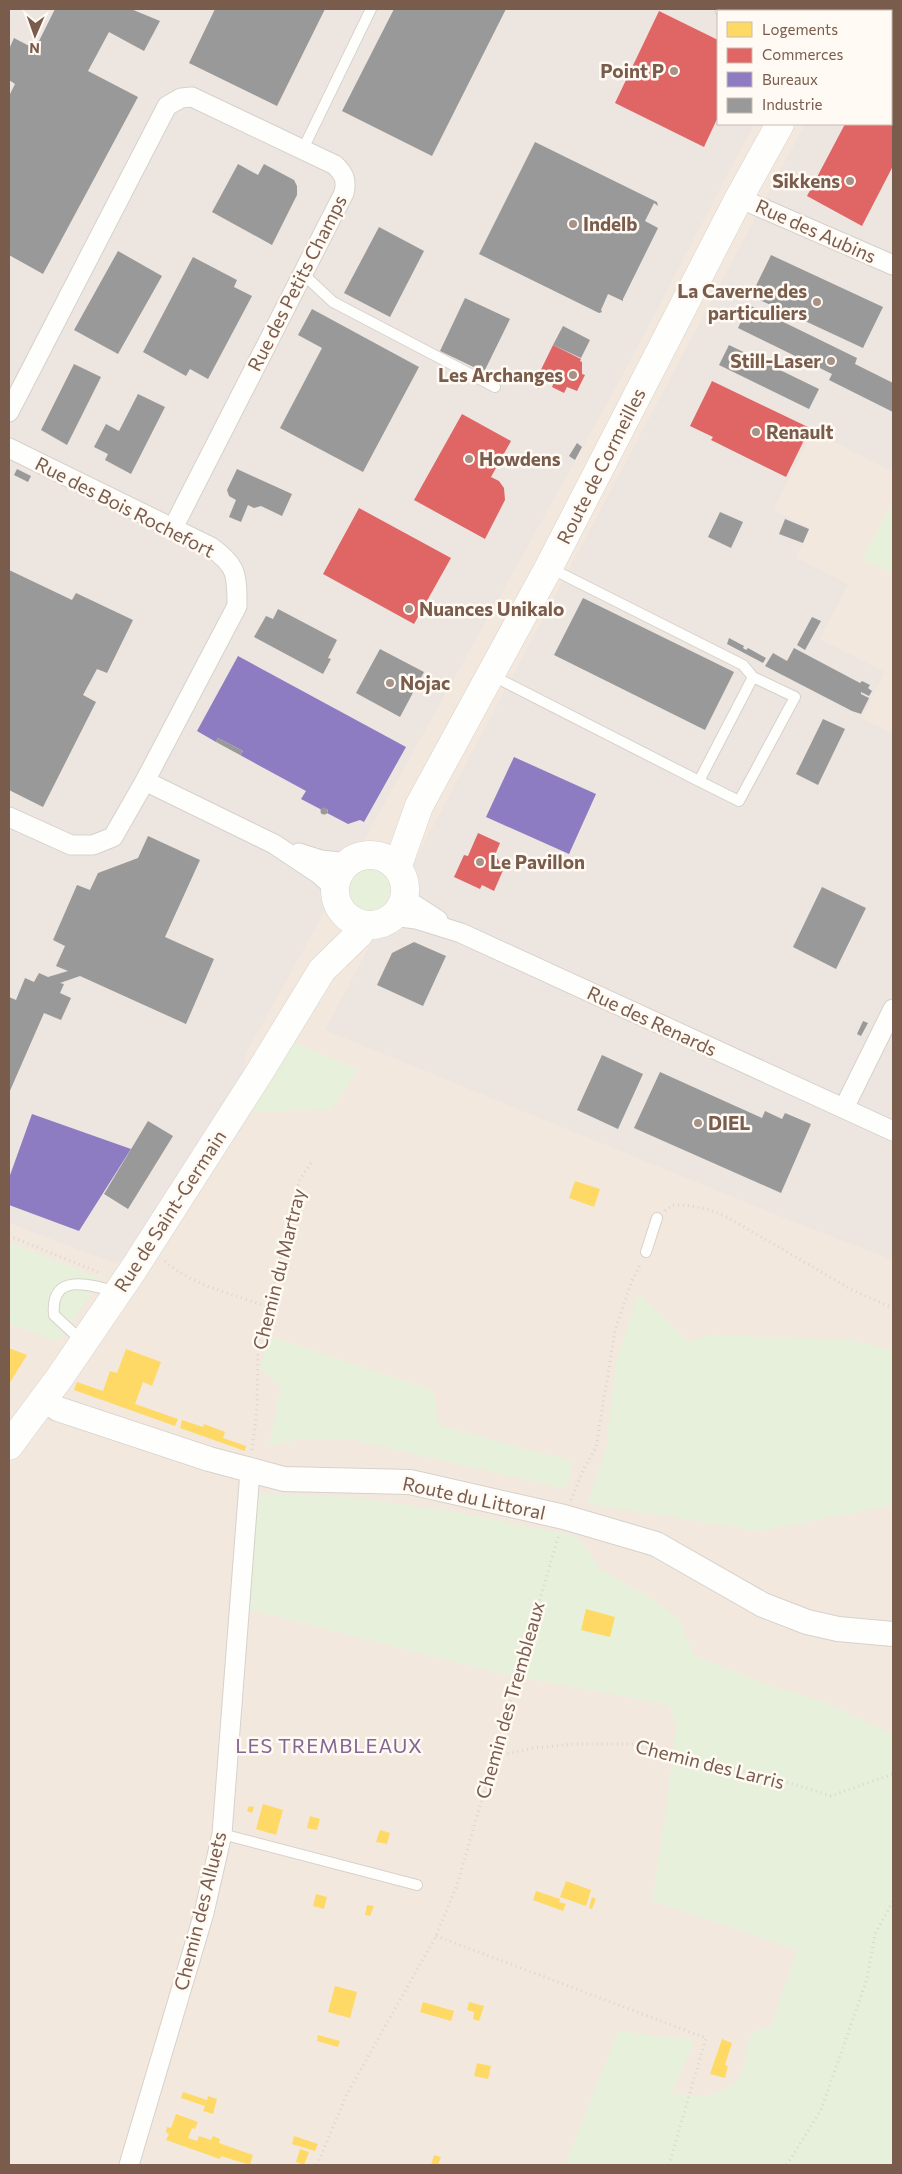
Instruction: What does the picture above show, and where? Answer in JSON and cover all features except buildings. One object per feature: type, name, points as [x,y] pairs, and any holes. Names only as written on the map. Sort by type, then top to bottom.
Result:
[{"type":"main road","name":"Route de Cormeilles","points":[[386,862],[419,806],[549,567],[779,125]]},
{"type":"main road","points":[[365,856],[386,862],[404,882],[398,907],[384,922],[347,908],[341,870],[348,863],[365,856]]},
{"type":"main road","name":"Rue de Saint-Germain","points":[[9,1446],[44,1400],[120,1287],[261,1070],[322,970],[359,934],[347,908]]},
{"type":"street","name":"Rue des Petits Champs","points":[[9,412],[167,106],[181,98],[192,97],[335,165],[344,173],[346,184],[344,193],[172,528]]},
{"type":"street","name":"Rue des Aubins","points":[[740,198],[893,265]]},
{"type":"street","name":"Rue des Bois Rochefort","points":[[9,448],[210,547],[228,560],[237,581],[237,606],[145,781],[113,836],[93,845],[71,845],[9,818]]},
{"type":"street","points":[[145,781],[274,844],[321,860],[348,863]]},
{"type":"street","points":[[274,844],[319,874],[347,908]]},
{"type":"street","name":"Rue des Renards","points":[[398,907],[416,919],[461,934],[893,1131]]},
{"type":"street","points":[[844,1108],[893,1009]]},
{"type":"street","name":"Route du Littoral","points":[[44,1400],[58,1409],[250,1471],[284,1479],[410,1482],[564,1517],[656,1544],[763,1605],[807,1622],[838,1629],[893,1634]]},
{"type":"street","name":"Chemin des Alluets","points":[[129,2165],[204,1913],[222,1834],[250,1471]]},
{"type":"lane","points":[[304,149],[371,9]]},
{"type":"lane","points":[[303,274],[333,302],[496,387]]},
{"type":"lane","points":[[490,675],[739,801],[795,697],[753,677],[743,665],[549,567]]},
{"type":"lane","points":[[699,781],[753,677]]},
{"type":"lane","points":[[646,1252],[657,1218]]},
{"type":"lane","points":[[83,1342],[54,1315],[55,1299],[60,1291],[72,1284],[120,1287]]},
{"type":"lane","points":[[222,1834],[417,1884]]},
{"type":"path","name":"Chemin du Martray","points":[[250,1471],[257,1409],[258,1344],[299,1181],[313,1160]]},
{"type":"path","points":[[657,1218],[672,1205],[705,1207],[725,1216],[854,1290],[893,1308]]},
{"type":"path","points":[[9,1236],[120,1287]]},
{"type":"path","points":[[151,1239],[163,1259],[175,1270],[197,1282],[268,1307]]},
{"type":"path","name":"Chemin des Trembleaux","points":[[317,2165],[346,2096],[436,1936],[457,1885],[564,1517],[584,1468],[596,1448],[615,1330],[631,1283],[646,1252]]},
{"type":"path","name":"Chemin des Larris","points":[[493,1757],[533,1748],[567,1744],[633,1744],[780,1780],[831,1796],[893,1774]]},
{"type":"path","points":[[787,2165],[821,2110],[867,1979],[875,1934],[893,1902]]},
{"type":"path","points":[[436,1936],[706,2038],[669,2165]]},
{"type":"shaded area","points":[[9,9],[893,9],[893,2165],[9,2165]]},
{"type":"shaded area","points":[[9,9],[753,9],[717,10],[717,125],[753,125],[628,365],[247,1051],[241,1081],[124,1259],[114,1263],[9,1223]]},
{"type":"shaded area","points":[[893,9],[893,472],[813,431],[773,510],[810,528],[796,558],[848,584],[820,639],[885,672],[862,718],[893,734],[893,1260],[784,1218],[325,1030],[804,125],[892,125],[892,10],[866,10]]},
{"type":"green space","points":[[893,501],[893,573],[862,560]]},
{"type":"green space","points":[[370,865],[379,867],[390,876],[395,890],[393,899],[384,910],[370,915],[361,913],[350,904],[345,890],[347,881],[356,870]]},
{"type":"green space","points":[[293,1042],[358,1069],[331,1110],[252,1111]]},
{"type":"green space","points":[[9,1242],[101,1279],[58,1341],[9,1324]]},
{"type":"green space","points":[[638,1293],[689,1341],[711,1335],[849,1340],[893,1350],[893,1505],[760,1531],[588,1504],[606,1448],[616,1363]]},
{"type":"green space","points":[[270,1336],[433,1390],[438,1421],[443,1427],[573,1461],[566,1489],[349,1439],[302,1439],[269,1445],[281,1387],[260,1369]]},
{"type":"green space","points":[[258,1493],[349,1497],[446,1510],[577,1536],[601,1570],[646,1595],[679,1619],[694,1655],[763,1683],[828,1703],[893,1735],[893,2165],[565,2165],[618,2031],[695,2040],[671,2094],[708,2095],[728,2088],[737,2080],[742,2072],[750,2037],[757,2030],[771,2027],[797,1950],[652,1901],[667,1804],[676,1722],[669,1705],[499,1673],[243,1608]]},
{"type":"place","name":"Point P","points":[[674,71]]},
{"type":"place","name":"Sikkens","points":[[850,181]]},
{"type":"place","name":"Indelb","points":[[573,224]]},
{"type":"place","name":"La Caverne des particuliers","points":[[817,302]]},
{"type":"place","name":"Still-Laser","points":[[831,361]]},
{"type":"place","name":"Les Archanges","points":[[573,375]]},
{"type":"place","name":"Renault","points":[[756,432]]},
{"type":"place","name":"Howdens","points":[[469,459]]},
{"type":"place","name":"Nuances Unikalo","points":[[409,609]]},
{"type":"place","name":"Nojac","points":[[390,683]]},
{"type":"place","name":"Le Pavillon","points":[[480,862]]},
{"type":"place","name":"DIEL","points":[[698,1123]]},
{"type":"district","name":"LES TREMBLEAUX","points":[[329,1746]]}]
